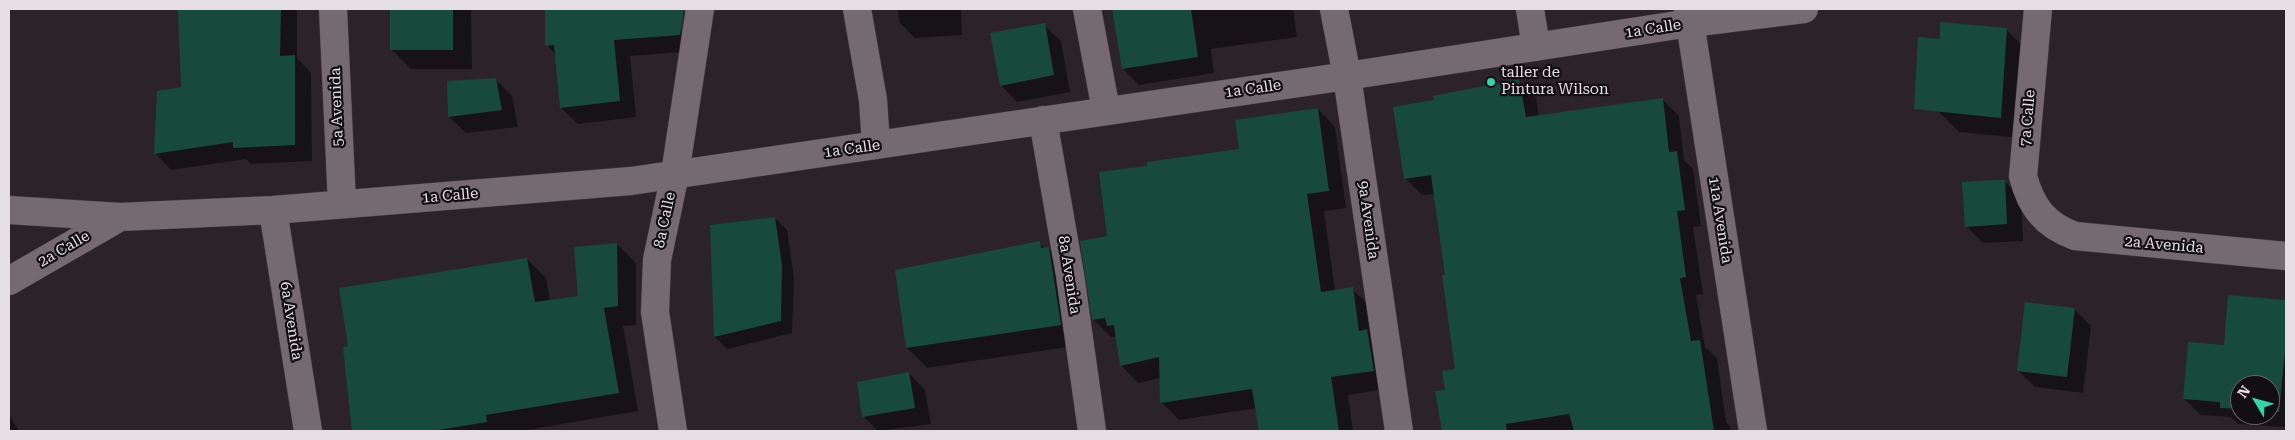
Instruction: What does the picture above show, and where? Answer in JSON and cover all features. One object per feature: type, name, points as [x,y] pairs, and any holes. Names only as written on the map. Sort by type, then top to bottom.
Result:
[{"type":"street","name":"5a Avenida","points":[[333,9],[342,204]]},
{"type":"street","name":"8a Calle","points":[[674,431],[655,312],[657,260],[675,174],[700,9]]},
{"type":"street","points":[[858,9],[874,100],[876,145]]},
{"type":"street","points":[[1086,9],[1106,110]]},
{"type":"street","name":"9a Avenida","points":[[1334,9],[1347,76],[1399,431]]},
{"type":"street","points":[[1530,9],[1536,47]]},
{"type":"street","name":"1a Calle","points":[[9,210],[120,217],[273,210],[631,181],[1536,47],[1689,16],[1804,9]]},
{"type":"street","name":"7a Calle","points":[[2038,9],[2023,176],[2027,192],[2035,208],[2045,221]]},
{"type":"street","name":"11a Avenida","points":[[1689,16],[1752,431]]},
{"type":"street","name":"8a Avenida","points":[[1043,120],[1070,275],[1092,431]]},
{"type":"street","name":"6a Avenida","points":[[273,210],[308,431]]},
{"type":"street","name":"2a Calle","points":[[9,281],[120,217]]},
{"type":"street","name":"2a Avenida","points":[[2045,221],[2075,236],[2286,256]]},
{"type":"building","points":[[178,9],[281,9],[280,56],[295,55],[295,145],[233,148],[233,142],[154,154],[157,91],[181,87]]},
{"type":"building","points":[[390,9],[453,9],[453,50],[390,50]]},
{"type":"building","points":[[545,9],[684,9],[680,35],[614,40],[620,101],[560,108],[554,45],[545,46]]},
{"type":"building","points":[[1112,9],[1191,9],[1198,57],[1122,69]]},
{"type":"building","points":[[1940,22],[2007,28],[2001,118],[1914,109],[1918,37],[1940,39]]},
{"type":"building","points":[[1045,23],[1054,75],[1000,86],[990,33]]},
{"type":"building","points":[[496,78],[502,110],[448,117],[447,81]]},
{"type":"building","points":[[1519,79],[1526,117],[1663,98],[1669,152],[1677,151],[1685,210],[1677,211],[1686,277],[1680,278],[1691,341],[1700,340],[1714,431],[1574,431],[1569,414],[1506,424],[1507,431],[1442,431],[1435,391],[1445,390],[1442,371],[1455,369],[1442,275],[1445,275],[1431,175],[1404,179],[1393,107],[1434,100],[1433,96]]},
{"type":"building","points":[[1318,108],[1329,191],[1307,194],[1321,292],[1353,287],[1359,331],[1367,329],[1374,371],[1331,377],[1339,431],[1259,431],[1252,389],[1160,403],[1159,357],[1120,366],[1114,325],[1107,326],[1105,318],[1092,320],[1080,241],[1107,236],[1099,172],[1147,166],[1147,162],[1239,149],[1235,120]]},
{"type":"building","points":[[2005,180],[2007,224],[1965,227],[1962,182]]},
{"type":"building","points":[[775,217],[782,265],[781,321],[714,337],[710,225]]},
{"type":"building","points":[[1040,241],[1041,248],[1049,247],[1061,325],[906,348],[895,270]]},
{"type":"building","points":[[617,243],[618,306],[604,308],[619,393],[486,415],[487,422],[432,431],[352,431],[343,347],[348,346],[339,288],[527,258],[535,302],[578,296],[574,247]]},
{"type":"building","points":[[2228,295],[2286,300],[2286,341],[2280,402],[2280,375],[2230,375],[2230,408],[2220,408],[2220,402],[2183,399],[2188,342],[2224,345]]},
{"type":"building","points":[[2025,302],[2075,308],[2067,377],[2017,371]]},
{"type":"building","points":[[909,372],[915,408],[862,417],[857,382]]},
{"type":"place","name":"taller de Pintura Wilson","points":[[1491,82]]}]
